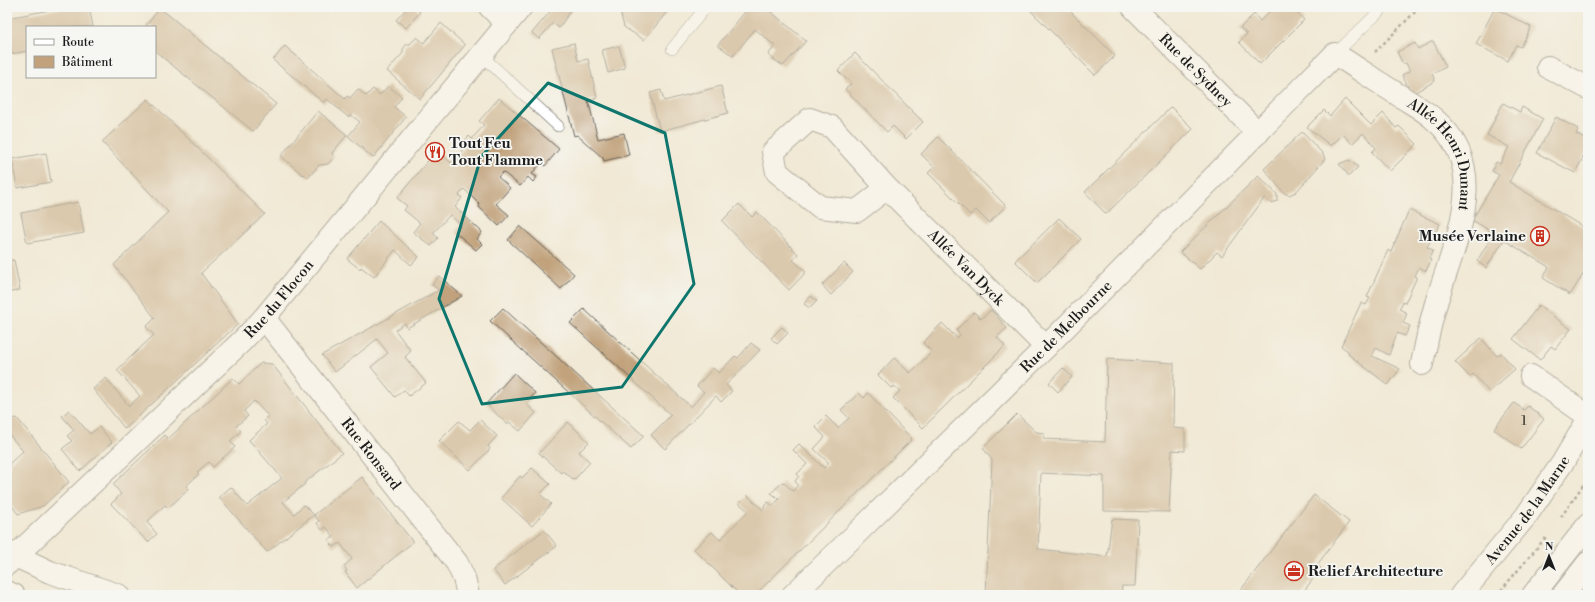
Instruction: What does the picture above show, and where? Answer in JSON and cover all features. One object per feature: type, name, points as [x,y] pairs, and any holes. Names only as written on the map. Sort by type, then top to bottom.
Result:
[{"type":"street","points":[[490,7],[507,24]]},
{"type":"street","name":"Rue du Flocon","points":[[10,557],[241,342],[264,318],[521,7]]},
{"type":"street","name":"Rue de Sydney","points":[[1133,7],[1258,133]]},
{"type":"street","name":"Rue de Melbourne","points":[[792,595],[1046,347],[1335,54]]},
{"type":"street","name":"Allée Henri Dunant","points":[[1335,54],[1434,119],[1449,135],[1457,148],[1464,169],[1466,190],[1463,217],[1431,318],[1422,364]]},
{"type":"street","points":[[1548,67],[1588,88]]},
{"type":"street","name":"Allée Van Dyck","points":[[888,188],[857,211],[820,207],[776,172],[773,152],[810,119],[832,127],[888,188],[1046,347]]},
{"type":"street","name":"Rue Ronsard","points":[[264,318],[457,563],[464,578],[468,595]]},
{"type":"street","points":[[1531,376],[1588,416]]},
{"type":"street","name":"Avenue de la Marne","points":[[1461,595],[1526,516],[1563,462],[1588,420]]},
{"type":"street","points":[[1533,595],[1588,525]]},
{"type":"street","points":[[10,557],[118,595]]},
{"type":"street","points":[[1563,595],[1588,563]]},
{"type":"street","points":[[7,592],[14,595]]},
{"type":"lane","points":[[672,49],[706,7]]},
{"type":"lane","name":"Rue de Melbourne","points":[[1335,54],[1384,7]]},
{"type":"lane","points":[[481,55],[558,126]]},
{"type":"path","points":[[1371,57],[1420,7]]},
{"type":"path","points":[[1559,520],[1588,478]]},
{"type":"path","points":[[1498,595],[1550,531]]},
{"type":"highlighted area","points":[[548,83],[665,133],[694,284],[622,387],[482,404],[439,299],[481,157]]},
{"type":"building","points":[[67,7],[89,7],[93,26],[26,26],[26,51],[12,54],[7,27],[7,18]]},
{"type":"building","points":[[408,7],[414,7],[420,12],[406,28],[396,20]]},
{"type":"building","points":[[554,7],[573,7],[559,28],[553,23],[539,39],[532,33]]},
{"type":"building","points":[[619,7],[671,7],[644,40],[624,27]]},
{"type":"building","points":[[749,7],[765,7],[806,41],[783,66],[768,55],[775,46],[755,29],[733,56],[718,45]]},
{"type":"building","points":[[1027,7],[1066,7],[1115,56],[1095,75]]},
{"type":"building","points":[[1274,7],[1291,7],[1304,20],[1260,64],[1239,42],[1247,34],[1240,28],[1254,14],[1260,21]]},
{"type":"building","points":[[160,8],[276,104],[253,131],[156,52],[156,26],[146,26]]},
{"type":"building","points":[[1495,8],[1531,27],[1521,47],[1516,45],[1508,61],[1476,44]]},
{"type":"building","points":[[441,23],[465,45],[420,99],[387,71],[403,53],[403,49],[407,44],[410,44],[417,37],[424,43]]},
{"type":"building","points":[[1433,41],[1446,67],[1432,74],[1435,81],[1412,94],[1402,75],[1410,71],[1406,63],[1403,64],[1397,52],[1415,43],[1418,49]]},
{"type":"building","points":[[574,43],[578,61],[588,59],[597,98],[588,100],[598,139],[624,133],[629,155],[604,161],[603,158],[577,135],[574,136],[552,48]]},
{"type":"building","points":[[285,46],[345,99],[347,96],[350,98],[358,89],[366,96],[373,89],[380,95],[388,86],[402,97],[394,107],[406,117],[373,158],[348,136],[360,122],[351,115],[348,117],[327,99],[324,103],[273,60]]},
{"type":"building","points":[[619,46],[625,68],[608,73],[602,50]]},
{"type":"building","points":[[855,53],[923,122],[906,139],[893,126],[887,132],[845,89],[851,84],[838,71]]},
{"type":"building","points":[[721,86],[728,113],[660,131],[650,93],[661,90],[664,101]]},
{"type":"building","points":[[499,98],[559,149],[545,166],[541,162],[532,174],[537,177],[533,182],[528,177],[520,186],[503,172],[498,177],[510,188],[496,204],[509,215],[499,226],[479,207],[480,205],[464,189],[459,195],[462,198],[455,207],[482,232],[477,239],[482,244],[476,250],[455,232],[461,225],[450,215],[433,233],[438,238],[431,246],[413,232],[420,223],[404,210],[407,206],[397,198],[437,150],[451,163],[466,146],[463,143],[469,136],[472,139],[484,125],[479,121]]},
{"type":"building","points":[[148,99],[265,214],[201,273],[238,324],[125,429],[93,389],[106,378],[129,406],[140,396],[117,370],[154,335],[146,327],[155,318],[114,265],[168,212],[102,142]]},
{"type":"building","points":[[1345,99],[1371,125],[1383,113],[1396,128],[1399,126],[1417,144],[1390,171],[1372,152],[1376,148],[1363,133],[1352,144],[1343,134],[1331,146],[1307,127],[1324,110],[1330,116]]},
{"type":"building","name":"Musée Verlaine","points":[[1503,103],[1520,112],[1522,107],[1543,119],[1509,182],[1588,230],[1588,267],[1570,295],[1543,278],[1549,267],[1504,240],[1486,268],[1477,261],[1494,233],[1472,220],[1499,175],[1492,171],[1496,162],[1500,164],[1509,147],[1487,135]]},
{"type":"building","points":[[1171,107],[1193,129],[1106,214],[1085,192]]},
{"type":"building","points":[[318,111],[347,135],[332,153],[334,157],[328,164],[319,165],[308,178],[281,156]]},
{"type":"building","points":[[1556,117],[1578,129],[1576,134],[1588,140],[1588,148],[1575,173],[1537,153]]},
{"type":"building","points":[[1302,132],[1323,154],[1325,159],[1296,192],[1289,195],[1284,193],[1264,169]]},
{"type":"building","points":[[938,137],[1006,206],[989,223],[976,210],[970,215],[928,173],[934,167],[921,154]]},
{"type":"building","points":[[46,153],[51,182],[17,188],[12,159]]},
{"type":"building","points":[[1349,160],[1358,167],[1349,176],[1339,164]]},
{"type":"building","points":[[1258,176],[1277,194],[1277,201],[1271,203],[1265,197],[1222,256],[1217,252],[1200,269],[1180,252]]},
{"type":"building","points":[[78,202],[84,233],[27,243],[21,213]]},
{"type":"building","points":[[739,204],[752,217],[757,212],[798,254],[793,260],[806,272],[789,290],[722,221]]},
{"type":"building","points":[[1409,210],[1440,224],[1427,247],[1433,250],[1429,259],[1431,260],[1426,271],[1419,267],[1415,276],[1417,277],[1405,303],[1403,302],[1399,309],[1407,313],[1403,323],[1410,326],[1405,336],[1397,333],[1389,355],[1376,348],[1372,356],[1400,369],[1388,385],[1348,354],[1349,352],[1341,346],[1361,303],[1366,305],[1370,298],[1367,297],[1388,250],[1391,252]]},
{"type":"building","points":[[1059,218],[1081,239],[1037,283],[1015,261]]},
{"type":"building","points":[[379,221],[419,257],[411,265],[395,250],[374,277],[347,259]]},
{"type":"building","points":[[520,226],[574,274],[561,289],[508,240]]},
{"type":"building","points":[[14,260],[20,290],[7,293],[7,261]]},
{"type":"building","points":[[844,263],[853,272],[831,295],[822,285]]},
{"type":"building","points":[[439,276],[462,296],[407,328],[405,323],[395,330],[411,351],[405,357],[426,383],[409,396],[404,390],[395,397],[371,367],[388,353],[377,339],[335,372],[322,355],[439,290],[432,285]]},
{"type":"building","points":[[811,296],[817,301],[810,308],[804,304]]},
{"type":"building","points":[[1539,305],[1571,329],[1555,349],[1551,346],[1540,360],[1513,339]]},
{"type":"building","points":[[503,308],[644,436],[631,449],[490,321]]},
{"type":"building","points":[[584,309],[691,407],[704,392],[697,386],[713,368],[719,373],[735,356],[738,358],[751,343],[760,350],[726,385],[732,391],[721,402],[716,396],[665,449],[651,435],[671,415],[570,323]]},
{"type":"building","points":[[991,310],[1007,328],[997,337],[1005,346],[923,428],[893,398],[900,391],[894,386],[891,388],[878,375],[894,358],[910,373],[932,352],[923,343],[942,323],[957,338],[960,335],[956,330],[974,312],[981,319]]},
{"type":"building","points":[[782,327],[788,333],[777,344],[771,338]]},
{"type":"building","points":[[1481,338],[1497,356],[1501,353],[1515,369],[1489,392],[1473,374],[1470,377],[1455,362]]},
{"type":"building","points":[[1107,359],[1174,363],[1173,428],[1185,429],[1185,451],[1172,450],[1169,512],[1104,511],[1104,476],[1041,473],[1038,549],[1107,557],[1112,519],[1138,520],[1135,586],[1122,586],[1121,595],[986,595],[992,460],[983,448],[1017,414],[1036,432],[1044,433],[1044,439],[1105,442]]},
{"type":"building","points":[[261,363],[272,364],[342,453],[283,502],[294,514],[304,505],[314,515],[267,552],[219,497],[231,487],[247,506],[282,478],[249,440],[267,424],[264,420],[268,416],[254,401],[244,411],[248,416],[236,426],[241,431],[230,441],[235,447],[213,467],[209,462],[197,472],[199,474],[186,486],[189,489],[168,508],[165,505],[147,522],[157,534],[148,542],[111,504],[121,494],[113,484],[165,435],[168,439],[233,378],[239,384]]},
{"type":"building","points":[[1063,368],[1072,377],[1058,392],[1049,383]]},
{"type":"building","points":[[514,373],[535,393],[526,404],[536,413],[520,431],[509,422],[507,424],[486,404]]},
{"type":"building","points":[[859,393],[864,398],[868,393],[912,439],[755,595],[740,595],[694,549],[712,532],[720,540],[748,511],[739,503],[747,495],[763,510],[765,508],[764,506],[768,502],[773,506],[779,499],[771,493],[783,482],[793,491],[798,485],[795,481],[799,476],[797,474],[807,464],[793,450],[799,444],[824,468],[829,463],[814,449],[825,437],[815,427],[826,416],[838,428],[849,418],[841,410]]},
{"type":"building","points":[[1514,403],[1524,410],[1528,406],[1544,419],[1521,449],[1494,429]]},
{"type":"building","points":[[69,410],[90,434],[99,427],[112,442],[80,471],[62,449],[72,441],[67,436],[74,430],[62,416]]},
{"type":"building","points":[[17,418],[69,482],[43,506],[18,514],[7,499],[7,469],[11,466],[9,464],[23,451],[7,432],[7,420]]},
{"type":"building","points":[[480,420],[497,436],[488,446],[490,449],[470,470],[439,441],[459,421],[470,430]]},
{"type":"building","points":[[568,422],[589,442],[579,452],[590,462],[574,480],[563,471],[561,473],[539,453]]},
{"type":"building","points":[[532,468],[550,484],[540,494],[551,504],[532,526],[501,498],[520,476],[522,478]]},
{"type":"building","points":[[362,477],[413,542],[357,588],[345,572],[347,571],[344,566],[352,559],[340,543],[334,547],[331,544],[329,540],[334,537],[326,527],[322,530],[317,523],[319,521],[314,515]]},
{"type":"building","points":[[1314,495],[1349,522],[1317,565],[1321,568],[1301,595],[1237,595]]},
{"type":"building","points":[[544,530],[557,546],[505,585],[493,570]]},
{"type":"place","name":"Tout Feu Tout Flamme","points":[[435,152]]},
{"type":"place","name":"Musée Verlaine","points":[[1540,236]]},
{"type":"place","name":"Relief Architecture","points":[[1294,571]]}]
